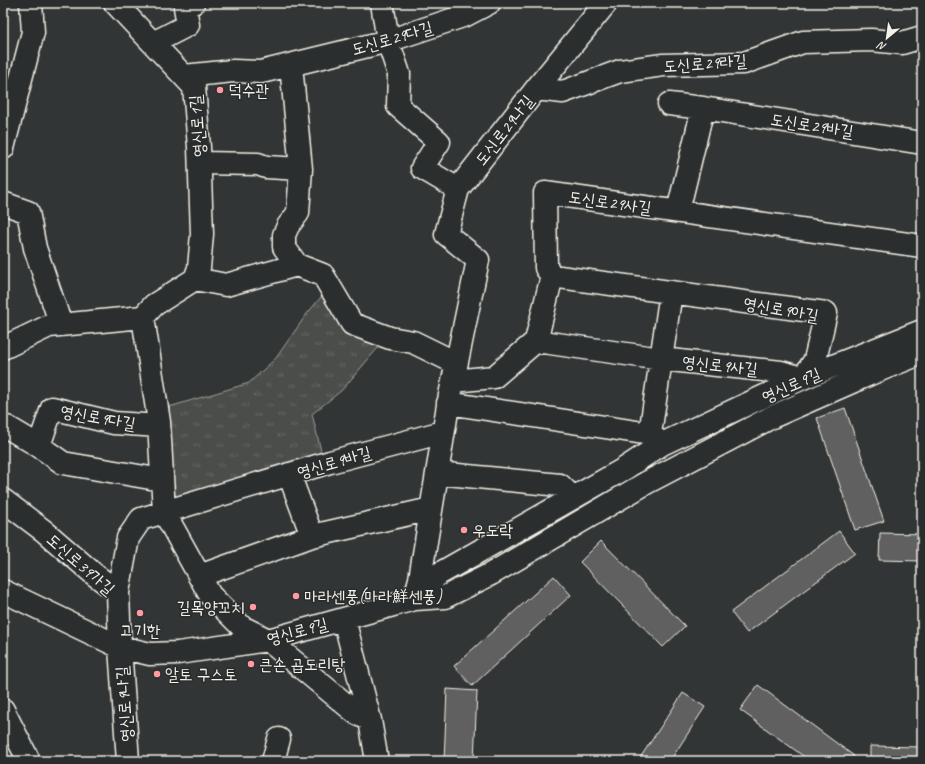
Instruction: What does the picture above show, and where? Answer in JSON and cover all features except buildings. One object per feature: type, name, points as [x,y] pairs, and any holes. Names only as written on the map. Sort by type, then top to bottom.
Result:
[{"type":"street","points":[[3,148],[33,32],[31,3]]},
{"type":"street","name":"영신로1길","points":[[115,3],[194,87],[200,163],[202,234],[199,268],[195,279]]},
{"type":"street","points":[[152,43],[188,25],[185,7],[193,3]]},
{"type":"street","points":[[382,3],[388,41],[399,74],[398,106],[439,142],[422,168],[458,189]]},
{"type":"street","name":"도신로29다길","points":[[184,76],[233,70],[260,72],[388,41],[466,15],[489,3]]},
{"type":"street","name":"도신로29나길","points":[[455,372],[478,260],[446,234],[458,189],[536,89],[606,3]]},
{"type":"street","name":"도신로29라길","points":[[536,89],[563,92],[620,71],[663,65],[744,63],[803,42],[871,40],[902,43],[922,38]]},
{"type":"street","points":[[291,64],[301,169],[298,212],[284,235],[284,247],[297,265],[323,275],[352,324],[390,338],[413,342],[455,372],[494,377],[536,341],[552,276]]},
{"type":"street","name":"도신로29바길","points":[[669,104],[703,108],[922,143]]},
{"type":"street","points":[[678,211],[703,108]]},
{"type":"street","points":[[200,163],[258,164],[266,167],[301,169]]},
{"type":"street","name":"도신로29사길","points":[[552,276],[546,268],[545,192],[922,246]]},
{"type":"street","points":[[3,203],[28,212],[35,248],[61,325]]},
{"type":"street","points":[[3,348],[49,326],[143,317],[154,305],[195,279],[226,286],[297,265]]},
{"type":"street","name":"영신로9아길","points":[[552,276],[826,313],[815,360],[803,378]]},
{"type":"street","points":[[661,359],[671,292]]},
{"type":"street","name":"영신로9다길","points":[[143,317],[159,426],[164,512],[210,596],[242,627],[268,640],[356,712],[370,720]]},
{"type":"street","name":"영신로9길","points":[[3,591],[120,647],[150,654],[178,653],[268,640],[415,599],[437,575],[624,469],[656,439],[803,378],[922,332]]},
{"type":"street","name":"영신로9사길","points":[[536,341],[661,359],[781,372],[803,378]]},
{"type":"street","points":[[455,372],[448,402],[420,579],[415,599],[445,597],[491,574],[646,483],[772,417],[922,353]]},
{"type":"street","name":"영신로9사길","points":[[656,439],[661,359]]},
{"type":"street","points":[[448,402],[656,439]]},
{"type":"street","name":"영신로9다길","points":[[39,446],[52,408],[114,423],[159,426]]},
{"type":"street","points":[[7,427],[39,446],[63,463],[162,480]]},
{"type":"street","name":"영신로9바길","points":[[312,536],[289,474],[443,432]]},
{"type":"street","points":[[437,473],[560,485],[573,498]]},
{"type":"street","points":[[118,592],[128,538],[140,520],[289,474]]},
{"type":"street","name":"도신로39가길","points":[[3,500],[44,531],[118,592],[120,647]]},
{"type":"street","points":[[199,576],[312,536],[431,510]]},
{"type":"street","points":[[344,618],[370,720],[377,761]]},
{"type":"street","name":"영신로9나길","points":[[120,647],[128,761]]},
{"type":"street","points":[[3,710],[29,761]]},
{"type":"street","points":[[273,761],[278,739]]},
{"type":"green space","points":[[326,291],[383,342],[342,390],[312,414],[323,459],[171,502],[169,407],[249,383],[276,358],[306,315]]},
{"type":"place","name":"덕수관","points":[[220,90]]},
{"type":"place","name":"우도락","points":[[464,530]]},
{"type":"place","name":"마라센풍(마라鮮센풍)","points":[[296,596]]},
{"type":"place","name":"길목양꼬치","points":[[253,607]]},
{"type":"place","name":"고기한","points":[[140,613]]},
{"type":"place","name":"큰손 곱도리탕","points":[[251,664]]},
{"type":"place","name":"알토 구스토","points":[[157,674]]}]
